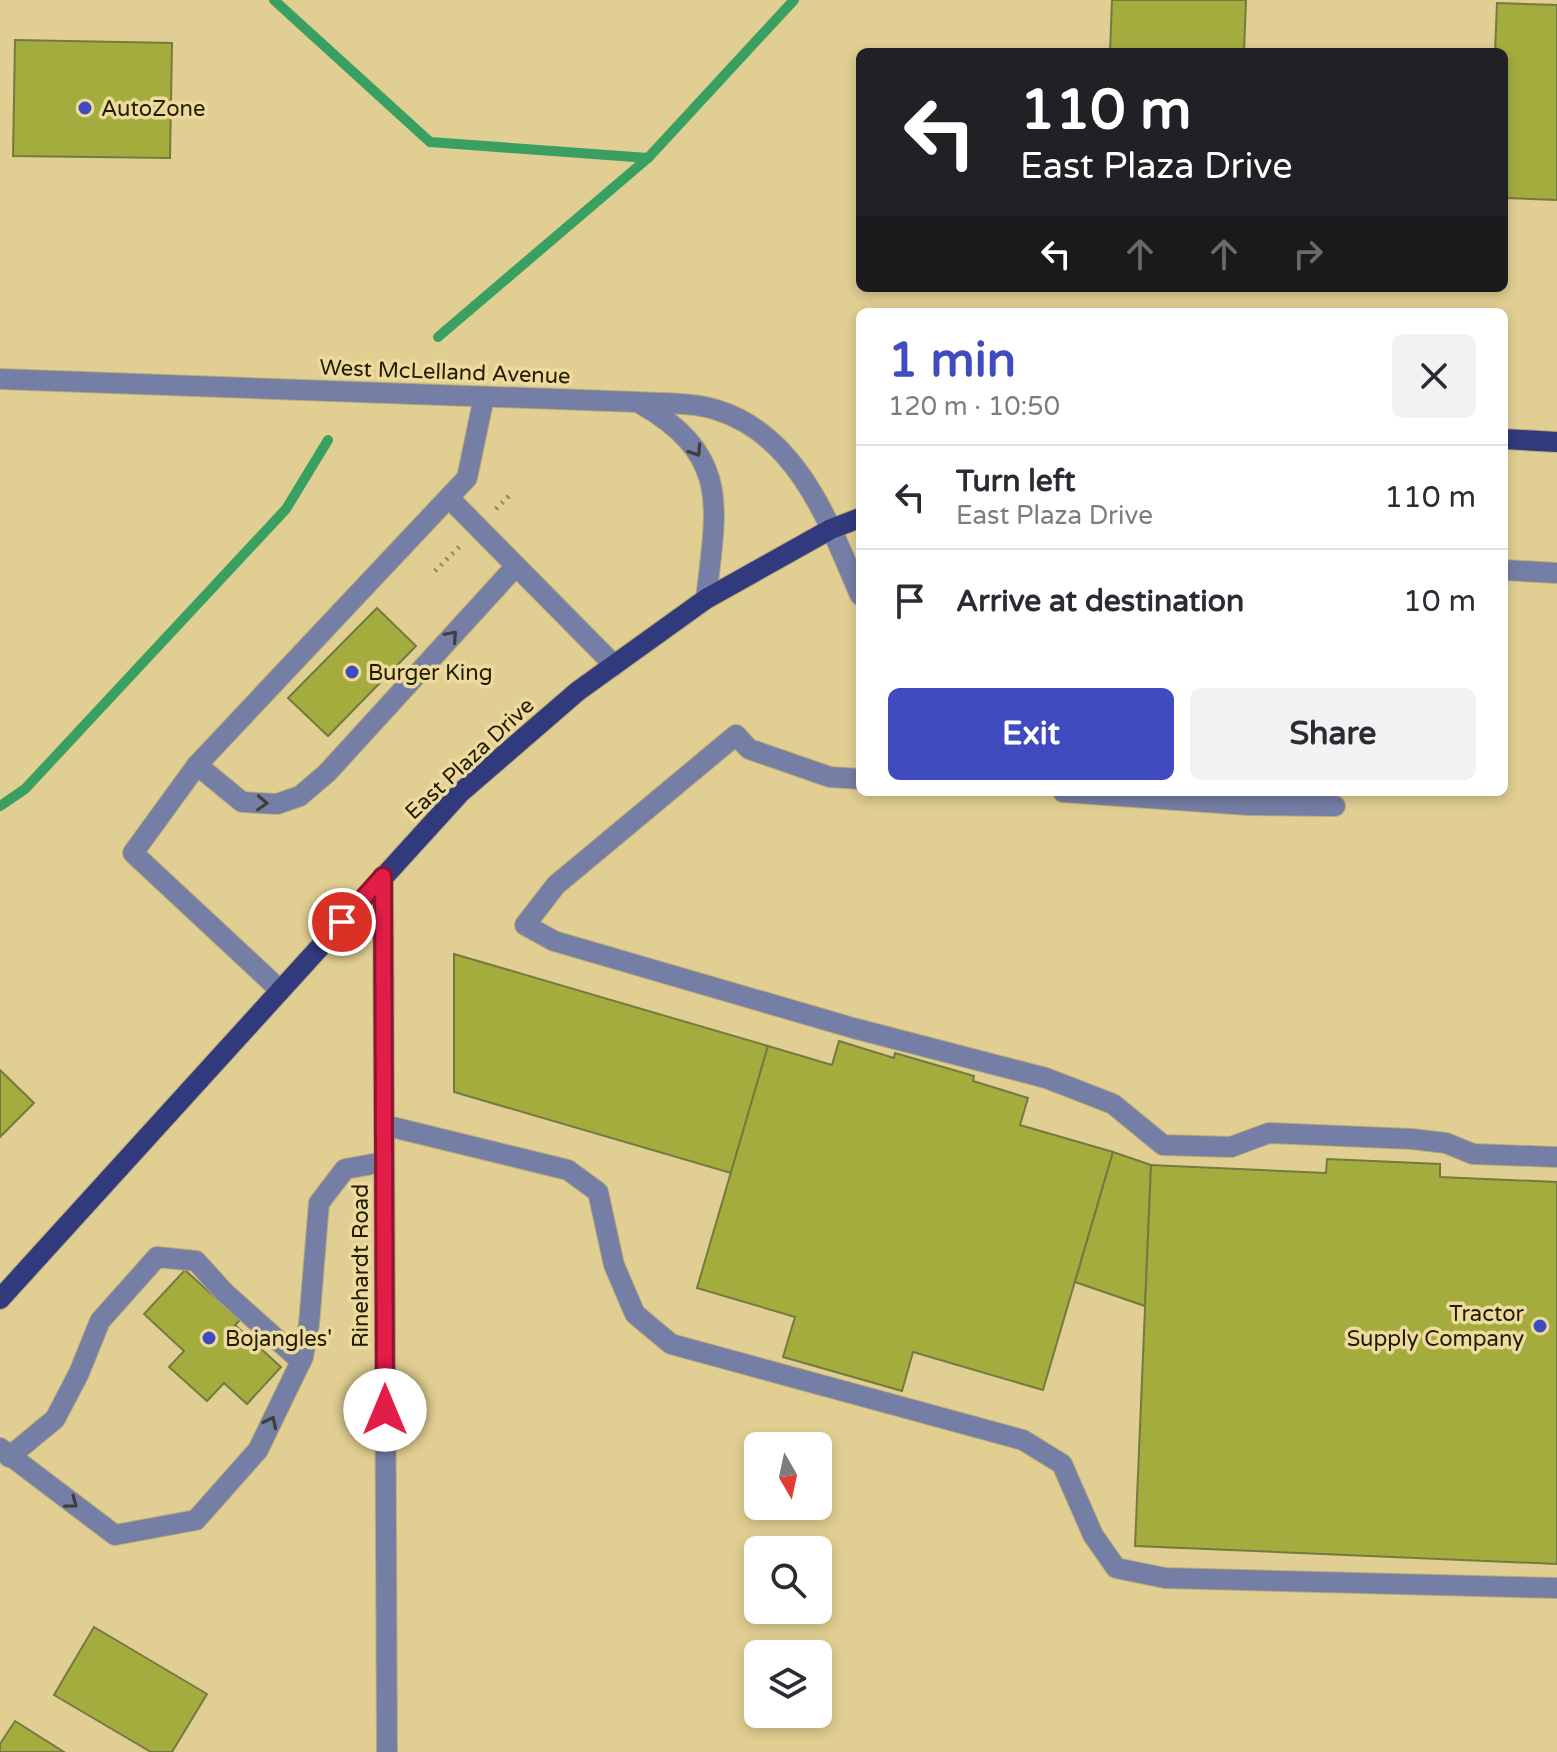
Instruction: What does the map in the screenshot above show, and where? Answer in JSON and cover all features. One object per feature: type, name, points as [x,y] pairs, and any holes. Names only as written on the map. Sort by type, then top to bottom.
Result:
[{"type":"main road","points":[[1508,439],[1557,442]]},
{"type":"main road","name":"East Plaza Drive","points":[[0,1299],[460,793],[578,691],[706,599],[831,529],[856,520]]},
{"type":"street","name":"West McLelland Avenue","points":[[0,379],[637,402],[714,408],[740,418],[784,453],[831,529],[856,586]]},
{"type":"street","points":[[280,990],[133,853],[197,765],[467,478],[484,397]]},
{"type":"street","points":[[637,402],[668,420],[687,438],[701,454],[709,474],[714,506],[706,599]]},
{"type":"street","points":[[449,498],[614,665]]},
{"type":"street","points":[[197,765],[242,802],[277,804],[300,796],[327,773],[516,566]]},
{"type":"street","points":[[1508,570],[1557,573]]},
{"type":"street","points":[[856,779],[830,777],[749,749],[736,735],[556,885],[525,925],[554,941],[583,950],[853,1028],[1046,1078],[1113,1104],[1163,1145],[1231,1147],[1269,1133],[1412,1139],[1446,1143],[1473,1154],[1557,1157]]},
{"type":"street","points":[[1120,796],[1248,805],[1335,806]]},
{"type":"street","name":"Rinehardt Road","points":[[383,876],[387,1752]]},
{"type":"street","points":[[384,1125],[568,1170],[598,1192],[614,1265],[635,1314],[671,1344],[1023,1440],[1062,1464],[1093,1535],[1116,1568],[1165,1578],[1557,1588]]},
{"type":"street","points":[[301,1361],[224,1292],[196,1261],[157,1257],[100,1321],[79,1373],[55,1419],[5,1452],[115,1535],[196,1520],[258,1450],[301,1361],[309,1324],[319,1203],[345,1169],[384,1162]]},
{"type":"building","points":[[1112,0],[1246,0],[1244,48],[1110,48]]},
{"type":"building","points":[[1497,3],[1557,5],[1557,200],[1508,198],[1508,48],[1495,48]]},
{"type":"building","points":[[15,40],[172,43],[170,158],[13,156]]},
{"type":"building","name":"Burger King","points":[[377,608],[416,646],[328,736],[288,698]]},
{"type":"building","points":[[454,954],[768,1046],[731,1173],[454,1092]]},
{"type":"building","points":[[839,1041],[894,1058],[895,1053],[974,1076],[973,1081],[1028,1098],[1020,1125],[1113,1152],[1043,1390],[913,1352],[902,1391],[783,1357],[795,1317],[697,1288],[768,1046],[832,1065]]},
{"type":"building","points":[[0,1070],[34,1103],[0,1137]]},
{"type":"building","points":[[1113,1152],[1151,1165],[1145,1306],[1075,1282]]},
{"type":"building","points":[[1327,1159],[1440,1164],[1440,1177],[1557,1182],[1557,1564],[1135,1546],[1151,1165],[1326,1173]]},
{"type":"building","name":"Bojangles'","points":[[185,1270],[240,1320],[235,1325],[281,1367],[247,1404],[224,1383],[207,1401],[169,1367],[184,1351],[144,1314]]},
{"type":"building","points":[[94,1627],[207,1694],[172,1752],[151,1752],[54,1695]]},
{"type":"building","points":[[15,1721],[64,1752],[0,1752],[0,1744]]},
{"type":"waterway","points":[[274,0],[430,142],[648,158]]},
{"type":"waterway","points":[[438,337],[648,158],[794,0]]},
{"type":"waterway","points":[[0,806],[25,789],[286,509],[328,440]]},
{"type":"place","name":"AutoZone","points":[[85,108]]},
{"type":"place","name":"Burger King","points":[[352,672]]},
{"type":"place","name":"Tractor Supply Company","points":[[1540,1326]]},
{"type":"place","name":"Bojangles'","points":[[209,1338]]},
{"type":"route","points":[[342,922],[383,876],[385,1410]]}]
